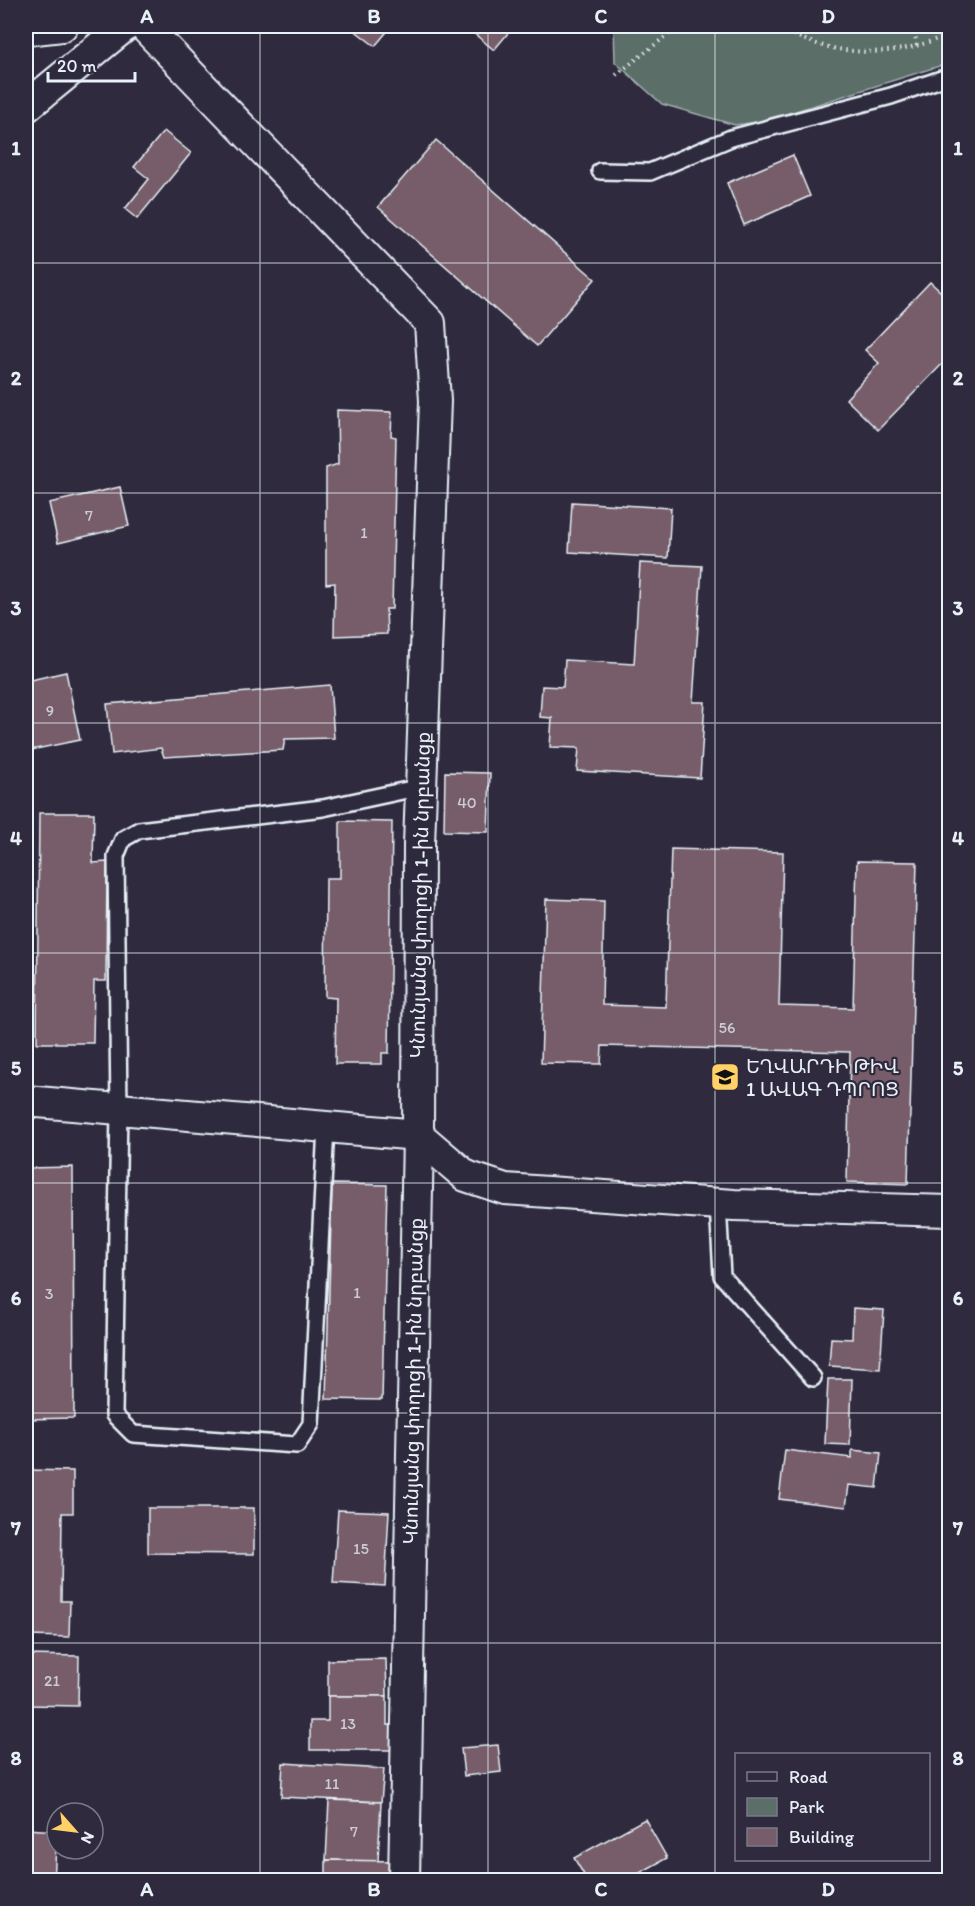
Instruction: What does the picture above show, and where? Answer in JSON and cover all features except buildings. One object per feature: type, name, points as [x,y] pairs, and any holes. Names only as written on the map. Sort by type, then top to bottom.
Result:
[{"type":"street","points":[[26,30],[62,26]]},
{"type":"street","points":[[26,107],[125,26]]},
{"type":"street","name":"Կնունյանց փողոցի 1-ին նրբանցք","points":[[144,26],[430,323],[435,401],[419,845],[418,1135],[404,1881]]},
{"type":"street","points":[[26,1101],[418,1135],[466,1176],[505,1189],[718,1204],[950,1211]]},
{"type":"lane","points":[[600,171],[650,172],[731,138],[891,96],[950,76]]},
{"type":"lane","points":[[326,1127],[311,1424],[297,1445],[133,1434],[114,1415],[119,1109],[116,856],[123,839],[139,830],[323,808],[421,787]]},
{"type":"lane","points":[[718,1204],[722,1276],[813,1378]]},
{"type":"path","points":[[616,75],[679,26]]},
{"type":"path","points":[[778,26],[806,40],[832,48],[859,52],[887,51],[917,46],[950,33]]},
{"type":"path","points":[[913,26],[917,46]]},
{"type":"green space","points":[[614,26],[949,26],[949,63],[764,121],[735,125],[662,104],[615,62]]},
{"type":"place","name":"ԵՂՎԱՐԴԻ ԹԻՎ 1 ԱՎԱԳ ԴՊՐՈՑ","points":[[725,1077]]}]
